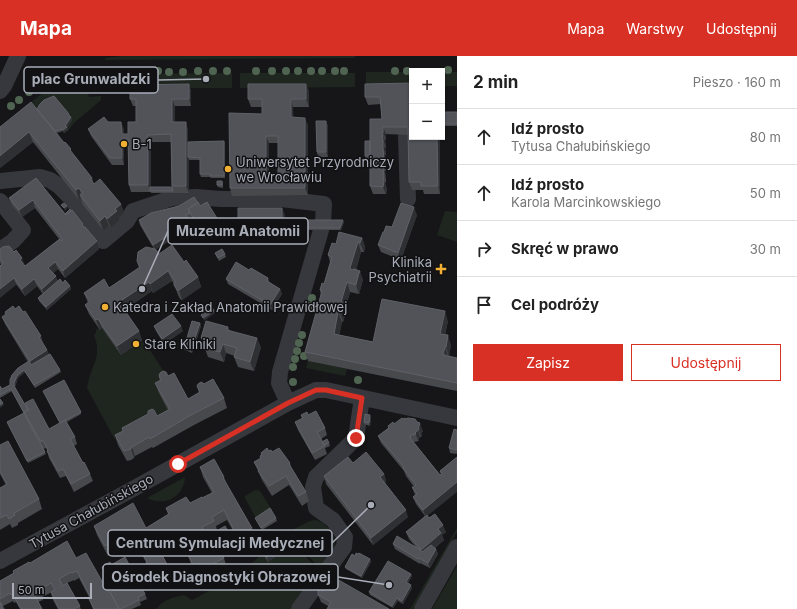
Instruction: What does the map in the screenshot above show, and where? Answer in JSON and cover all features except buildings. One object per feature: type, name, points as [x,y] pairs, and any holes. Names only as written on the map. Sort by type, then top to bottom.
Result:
[{"type":"street","points":[[0,91],[4,86],[18,56]]},
{"type":"street","points":[[406,137],[408,199]]},
{"type":"street","points":[[0,181],[40,177],[50,180],[59,186],[69,196],[103,241],[127,221],[134,211],[172,198],[196,197],[221,199],[281,199],[324,204],[322,226],[279,378],[279,383],[288,403]]},
{"type":"street","points":[[0,201],[23,230],[13,241],[0,250]]},
{"type":"street","name":"Tytusa Chałubińskiego","points":[[0,561],[288,403],[316,390],[326,390],[457,418]]},
{"type":"street","points":[[299,609],[344,547],[345,537],[333,520],[316,508],[314,487],[316,477],[356,438],[362,398]]},
{"type":"street","points":[[422,609],[457,547]]},
{"type":"shaded area","points":[[122,56],[355,56],[355,58],[105,60],[105,58]]},
{"type":"shaded area","points":[[111,68],[114,71],[114,89],[87,89],[89,97],[101,96],[101,100],[74,123],[68,131],[66,128],[70,121],[39,110],[24,109],[74,69]]},
{"type":"shaded area","points":[[366,72],[409,72],[409,86],[366,87]]},
{"type":"shaded area","points":[[445,72],[457,72],[457,86],[445,86]]},
{"type":"shaded area","points":[[232,73],[232,88],[123,88],[123,74]]},
{"type":"shaded area","points":[[240,73],[355,73],[355,87],[240,88]]},
{"type":"shaded area","points":[[445,211],[457,212],[457,242],[437,235]]},
{"type":"shaded area","points":[[99,328],[101,330],[103,329],[121,355],[144,341],[170,381],[171,411],[119,444],[114,438],[87,388],[97,354],[97,345],[94,335],[96,330]]},
{"type":"shaded area","points":[[308,361],[347,369],[345,376],[306,368]]},
{"type":"shaded area","points":[[185,477],[181,490],[177,495],[167,501],[154,501],[147,498]]},
{"type":"shaded area","points":[[255,490],[260,491],[272,510],[257,520],[245,498],[245,496]]},
{"type":"shaded area","points":[[315,520],[321,522],[328,528],[335,541],[333,551],[320,569],[290,535],[290,531]]},
{"type":"shaded area","points":[[457,528],[457,532],[413,609],[410,609]]},
{"type":"shaded area","points":[[285,534],[319,571],[291,609],[156,609],[168,599],[184,595],[192,600],[237,576]]},
{"type":"shaded area","points":[[457,566],[457,609],[432,609]]},
{"type":"place","name":"plac Grunwaldzki","points":[[206,79]]},
{"type":"place","name":"B-1","points":[[124,144]]},
{"type":"place","name":"Uniwersytet Przyrodniczy we Wrocławiu","points":[[228,169]]},
{"type":"place","name":"Klinika Psychiatrii","points":[[441,269]]},
{"type":"place","name":"Muzeum Anatomii","points":[[142,289]]},
{"type":"place","name":"Katedra i Zakład Anatomii Prawidłowej","points":[[105,307]]},
{"type":"place","name":"Stare Kliniki","points":[[136,344]]},
{"type":"place","name":"Centrum Symulacji Medycznej","points":[[371,505]]},
{"type":"place","name":"Ośrodek Diagnostyki Obrazowej","points":[[389,585]]},
{"type":"route","points":[[178,464],[288,403],[316,390],[326,390],[362,398],[356,438]]}]
